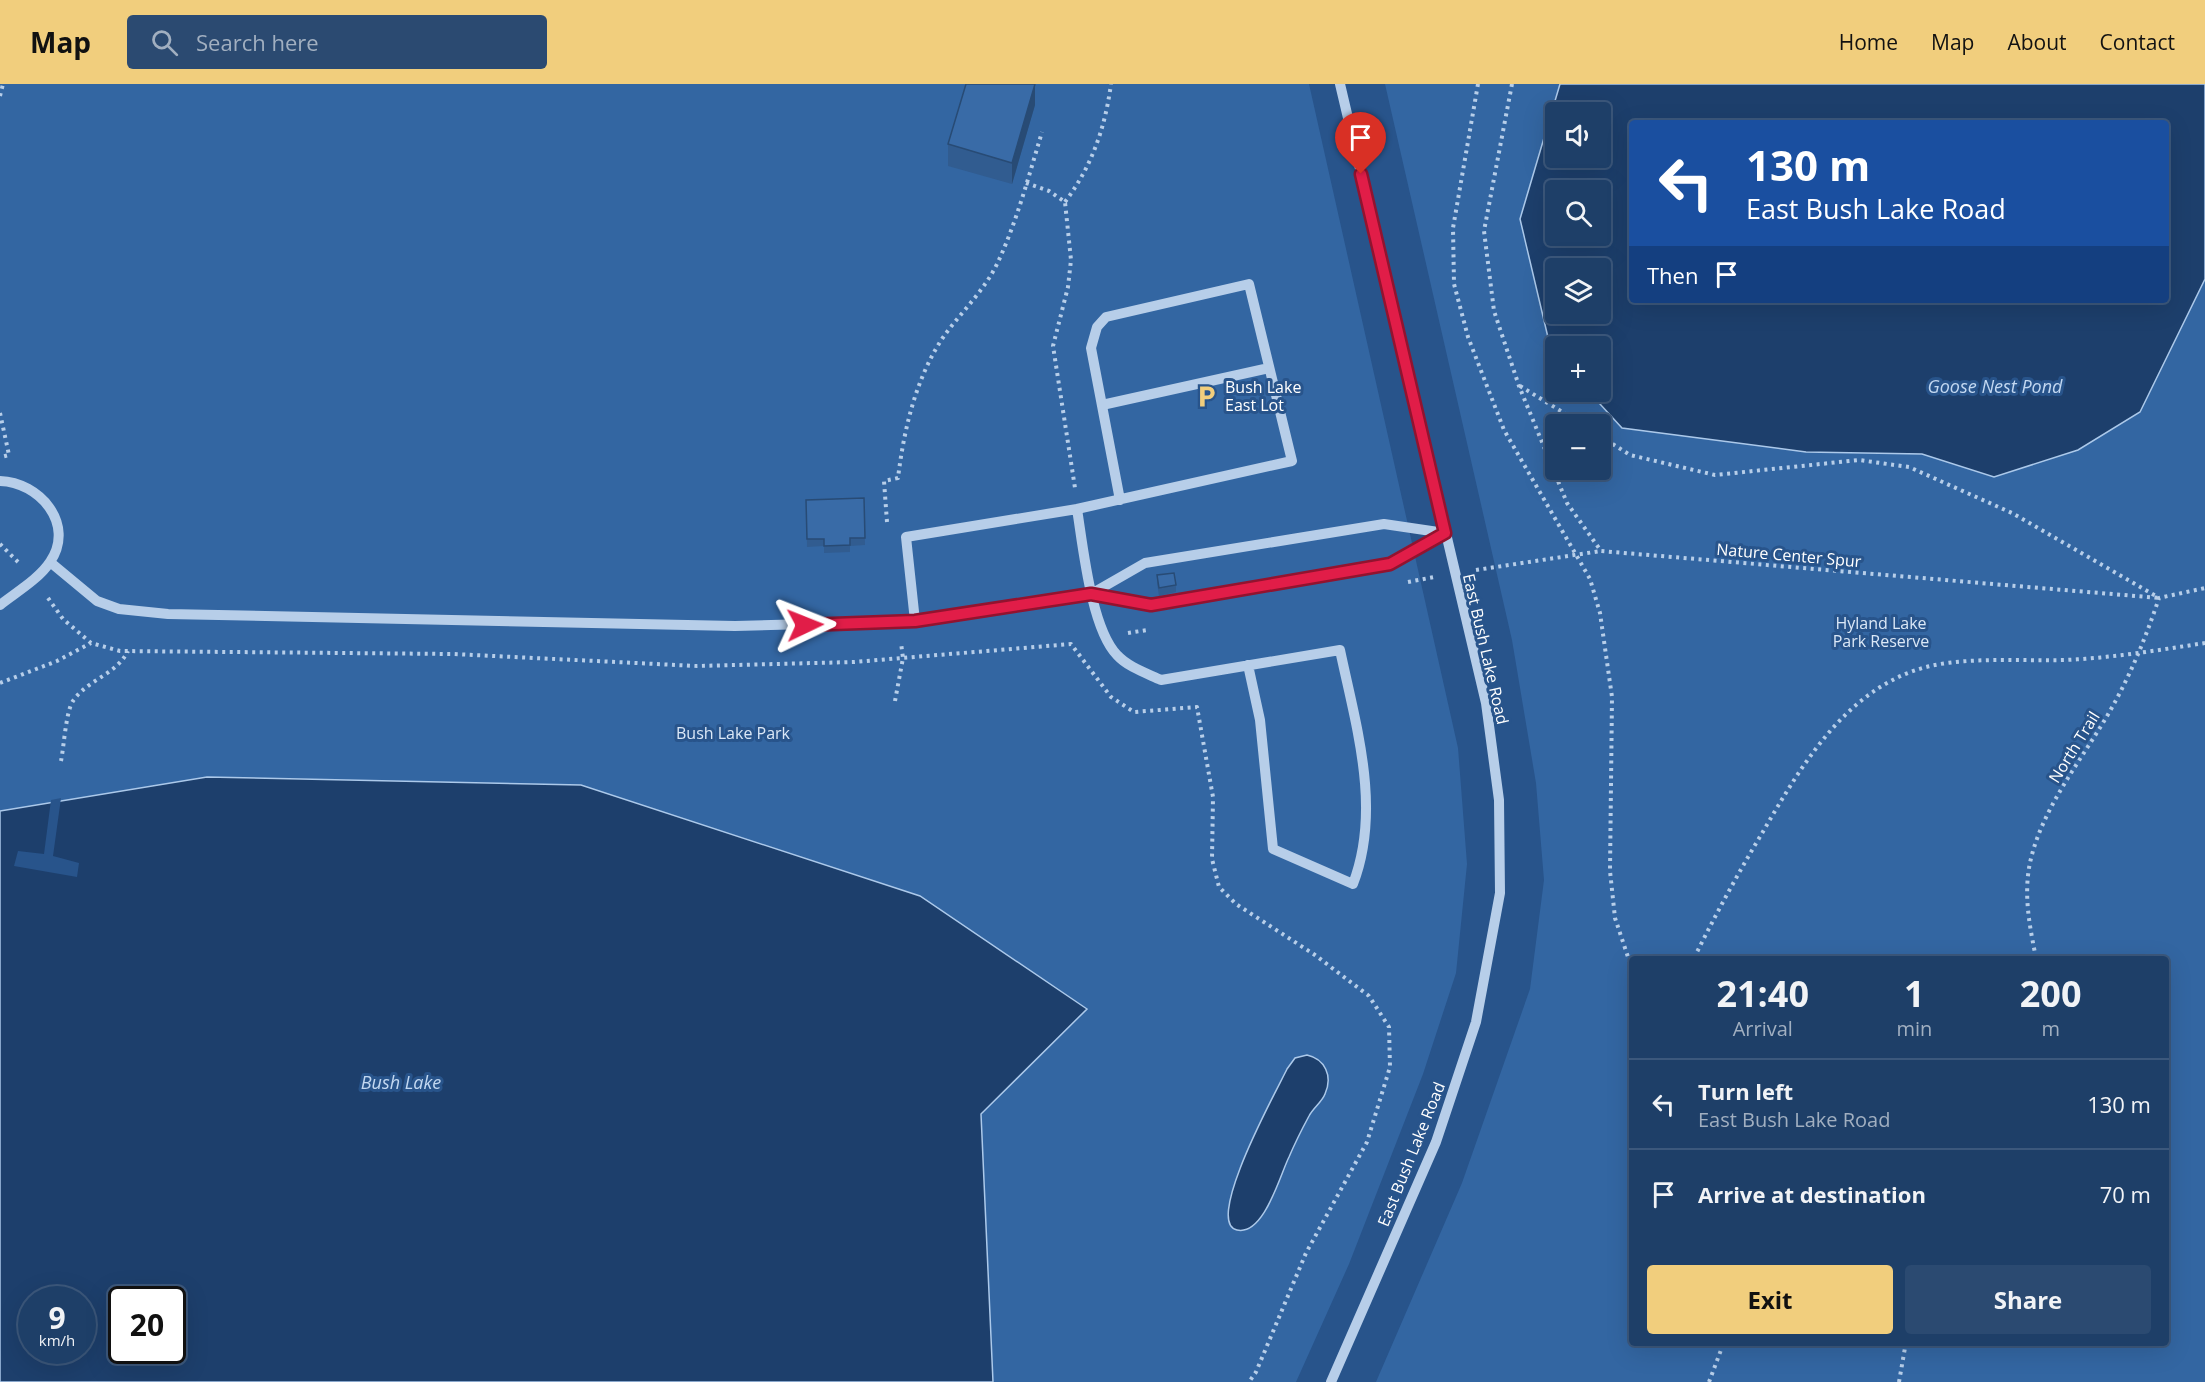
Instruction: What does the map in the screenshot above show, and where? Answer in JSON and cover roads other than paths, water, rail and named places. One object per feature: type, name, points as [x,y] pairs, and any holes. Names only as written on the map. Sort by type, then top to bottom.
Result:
[{"type":"street","name":"East Bush Lake Road","points":[[1331,1382],[1436,1142],[1476,1022],[1500,893],[1499,800],[1486,703],[1340,84]]},
{"type":"street","points":[[915,621],[906,537],[1077,509],[1120,500],[1292,461],[1249,284],[1106,317],[1097,327],[1091,348],[1120,500]]},
{"type":"street","points":[[1102,405],[1269,368]]},
{"type":"street","points":[[0,481],[18,482],[33,489],[56,518],[58,541],[50,562],[0,605]]},
{"type":"street","points":[[1077,509],[1091,594],[1106,637],[1116,655],[1137,670],[1161,680],[1248,665],[1340,650],[1362,753],[1367,815],[1360,865],[1353,884],[1273,849],[1260,720],[1248,665]]},
{"type":"street","points":[[1091,594],[1145,562],[1384,524],[1445,533]]},
{"type":"street","points":[[50,562],[97,601],[118,609],[168,614],[735,627],[915,621],[1091,594],[1151,605],[1390,564],[1445,533]]},
{"type":"water","name":"Goose Nest Pond","points":[[1560,84],[2205,84],[2205,279],[2140,412],[2078,450],[1994,477],[1922,454],[1806,452],[1622,428],[1598,402],[1611,402],[1611,336],[1548,336],[1520,219],[1545,135],[1545,168],[1611,168],[1611,102],[1555,102]]},
{"type":"water","name":"Bush Lake","points":[[207,777],[581,785],[920,896],[1087,1009],[981,1114],[993,1382],[0,1382],[0,811]]},
{"type":"water","points":[[1307,1055],[1319,1060],[1326,1069],[1328,1081],[1325,1094],[1304,1126],[1263,1214],[1255,1224],[1247,1229],[1237,1230],[1229,1222],[1229,1205],[1246,1154],[1287,1069],[1295,1058]]},
{"type":"place","name":"Bush Lake East Lot","points":[[1207,396]]},
{"type":"park label","name":"Hyland Lake Park Reserve","points":[[1881,632]]},
{"type":"park label","name":"Bush Lake Park","points":[[733,733]]}]
